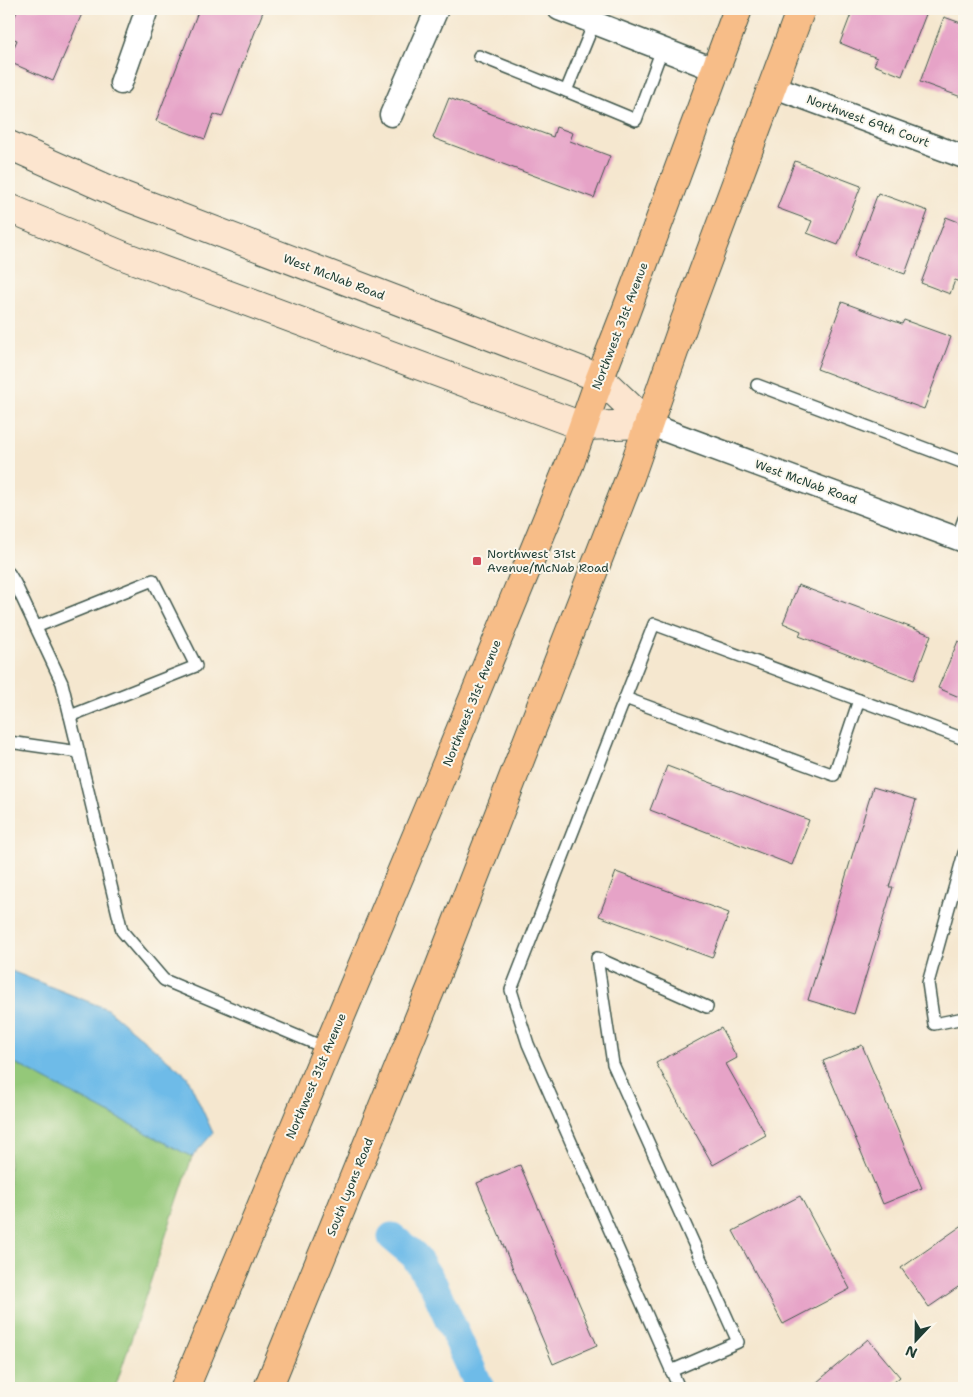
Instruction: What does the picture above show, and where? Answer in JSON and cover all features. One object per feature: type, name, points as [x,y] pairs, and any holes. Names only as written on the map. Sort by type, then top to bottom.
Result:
[{"type":"main road","name":"Northwest 31st Avenue","points":[[185,1388],[450,758],[570,463],[582,426],[738,9]]},
{"type":"main road","points":[[648,424],[800,9]]},
{"type":"main road","name":"West McNab Road","points":[[9,145],[118,194],[600,378],[648,424]]},
{"type":"main road","name":"West McNab Road","points":[[9,208],[124,256],[582,426],[648,424]]},
{"type":"main road","name":"South Lyons Road","points":[[268,1388],[432,986],[630,477],[648,424]]},
{"type":"street","points":[[121,83],[147,9]]},
{"type":"street","points":[[392,115],[437,9]]},
{"type":"street","points":[[567,10],[594,23],[716,70]]},
{"type":"street","name":"Northwest 69th Court","points":[[772,86],[964,157]]},
{"type":"street","name":"West McNab Road","points":[[648,424],[962,532]]},
{"type":"lane","points":[[566,91],[594,23]]},
{"type":"lane","points":[[479,56],[636,120],[662,49]]},
{"type":"lane","points":[[757,385],[964,463]]},
{"type":"lane","points":[[36,627],[152,580],[196,666],[70,716]]},
{"type":"lane","points":[[11,581],[36,627],[62,683],[122,931],[164,980],[328,1049]]},
{"type":"lane","points":[[679,1388],[528,1044],[511,990],[654,624],[964,739]]},
{"type":"lane","points":[[625,698],[834,775],[859,700]]},
{"type":"lane","points":[[9,742],[79,752]]},
{"type":"lane","points":[[964,853],[928,983],[934,1024],[964,1018]]},
{"type":"lane","points":[[671,1371],[738,1342],[613,1064],[596,958],[708,1007]]},
{"type":"green space","points":[[9,1060],[192,1157],[115,1388],[9,1388]]},
{"type":"water","points":[[9,970],[107,1009],[187,1076],[213,1133],[192,1157],[9,1060]]},
{"type":"building","points":[[18,9],[84,9],[53,81],[9,62],[17,40],[9,37],[9,30]]},
{"type":"building","points":[[199,9],[264,9],[222,117],[214,114],[205,139],[156,121]]},
{"type":"building","points":[[853,9],[928,9],[902,76],[874,65],[877,58],[840,43]]},
{"type":"building","points":[[944,17],[964,24],[964,98],[920,82]]},
{"type":"building","points":[[449,98],[553,137],[556,127],[573,133],[570,141],[610,156],[594,198],[433,138]]},
{"type":"building","points":[[795,161],[861,186],[838,245],[807,233],[812,221],[777,208]]},
{"type":"building","points":[[878,193],[928,211],[905,274],[854,256]]},
{"type":"building","points":[[946,217],[964,224],[964,283],[955,280],[950,294],[921,283]]},
{"type":"building","points":[[842,302],[902,324],[904,320],[951,337],[924,409],[817,369]]},
{"type":"building","points":[[798,585],[931,635],[914,680],[799,636],[801,631],[783,623]]},
{"type":"building","points":[[958,641],[964,644],[964,699],[938,688]]},
{"type":"building","points":[[667,766],[809,820],[792,865],[650,810]]},
{"type":"building","points":[[873,787],[916,800],[889,887],[893,887],[854,1014],[808,1000]]},
{"type":"building","points":[[616,872],[729,913],[712,958],[599,916]]},
{"type":"building","points":[[721,1028],[737,1058],[726,1064],[766,1135],[713,1165],[656,1063]]},
{"type":"building","points":[[862,1045],[922,1188],[883,1204],[823,1061]]},
{"type":"building","points":[[520,1165],[597,1345],[553,1364],[477,1183]]},
{"type":"building","points":[[800,1196],[850,1289],[783,1324],[733,1231]]},
{"type":"building","points":[[964,1224],[964,1283],[929,1307],[901,1268]]},
{"type":"building","points":[[868,1339],[900,1377],[887,1388],[810,1388]]},
{"type":"waterway","points":[[392,1237],[414,1255],[433,1284],[480,1388]]},
{"type":"place","name":"Northwest 31st Avenue/McNab Road","points":[[477,561]]}]
